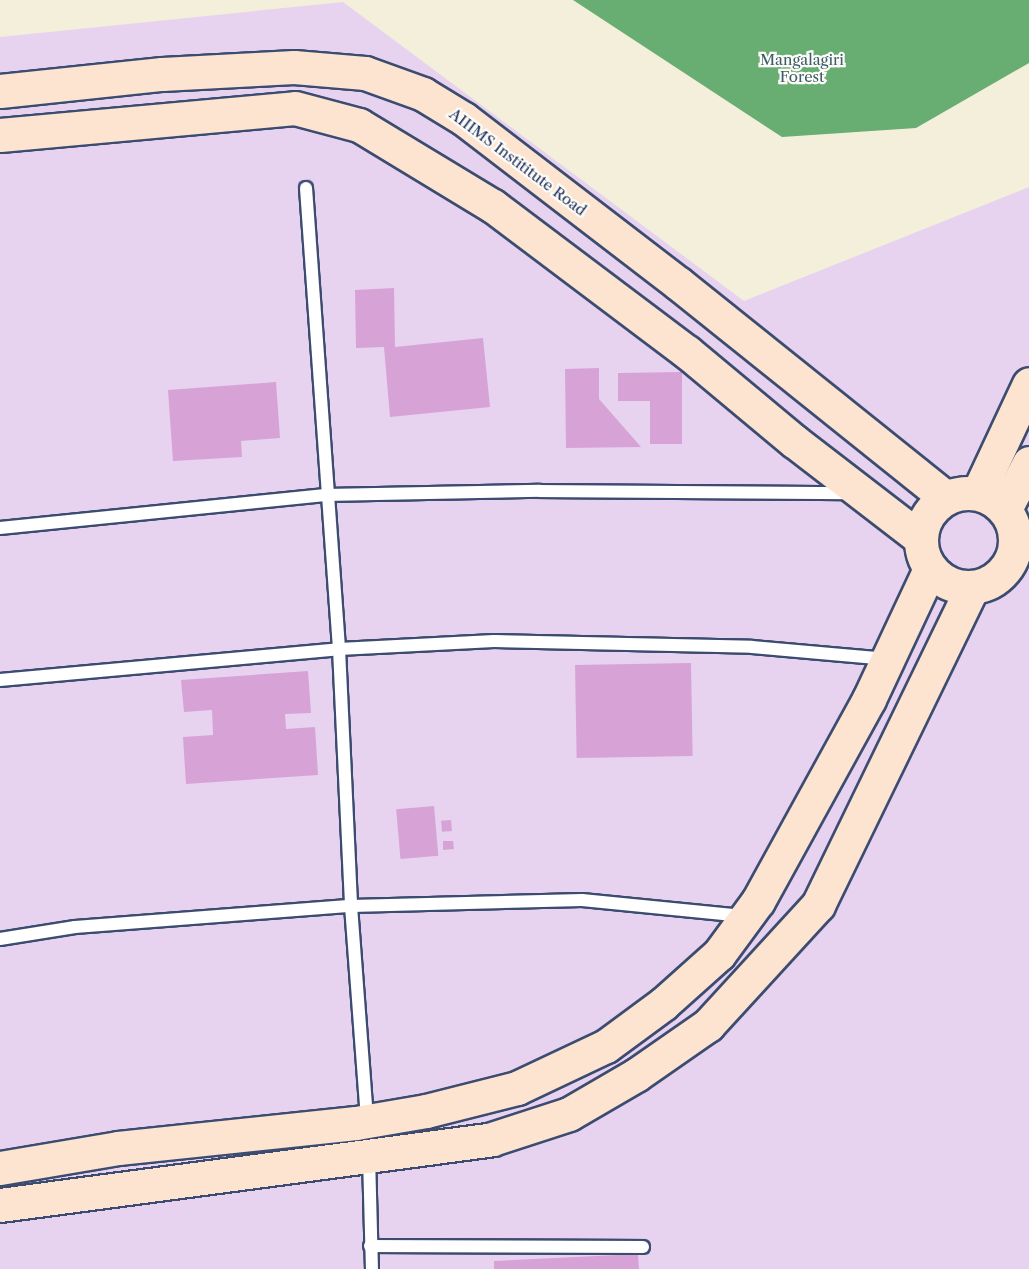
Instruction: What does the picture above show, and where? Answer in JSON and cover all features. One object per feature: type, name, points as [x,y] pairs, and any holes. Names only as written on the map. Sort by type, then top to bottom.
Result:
[{"type":"street","name":"AIIIMS Instititute Road","points":[[0,91],[162,74],[294,67],[365,73],[423,94],[464,119],[679,284],[946,498]]},
{"type":"street","points":[[323,116],[326,69]]},
{"type":"street","points":[[0,135],[295,108],[358,125],[493,206],[687,352],[920,538],[930,569],[942,580],[972,588],[999,576],[1022,553],[1016,536],[991,501]]},
{"type":"street","points":[[991,501],[1029,384]]},
{"type":"street","points":[[920,538],[933,508],[946,498],[991,501],[1029,463]]},
{"type":"street","points":[[0,1205],[368,1138],[517,1088],[606,1046],[663,1004],[719,954],[747,916],[807,818],[888,659],[930,569]]},
{"type":"street","points":[[0,1168],[118,1148],[368,1138],[492,1139],[569,1114],[636,1075],[708,1025],[818,905],[972,588]]},
{"type":"lane","points":[[306,188],[326,495],[339,649],[351,906],[368,1138],[372,1269]]},
{"type":"lane","points":[[0,528],[326,495],[540,491],[862,493]]},
{"type":"lane","points":[[0,680],[339,649],[494,641],[752,647],[888,659]]},
{"type":"lane","points":[[0,939],[75,927],[351,906],[582,900],[747,916]]},
{"type":"lane","points":[[370,1246],[644,1247]]},
{"type":"shaded area","points":[[343,2],[744,301],[1029,187],[1029,1269],[0,1269],[0,37]]},
{"type":"green space","name":"Mangalagiri Forest","points":[[573,0],[1029,0],[1029,63],[916,128],[782,137]]},
{"type":"building","points":[[394,288],[395,347],[483,338],[490,407],[390,417],[384,347],[356,348],[355,290]]},
{"type":"building","points":[[599,368],[599,399],[641,447],[566,448],[565,369]]},
{"type":"building","points":[[682,372],[682,444],[650,444],[650,401],[618,401],[618,373]]},
{"type":"building","points":[[276,382],[280,438],[241,441],[242,457],[173,461],[168,390]]},
{"type":"building","points":[[691,663],[693,756],[577,758],[575,665]]},
{"type":"building","points":[[308,671],[311,713],[285,714],[286,729],[315,727],[318,775],[186,784],[183,737],[213,735],[212,710],[184,712],[181,680]]},
{"type":"building","points":[[434,806],[438,856],[401,859],[396,809]]},
{"type":"building","points":[[451,820],[452,831],[442,832],[441,821]]},
{"type":"building","points":[[443,841],[453,841],[454,849],[443,850]]},
{"type":"building","points":[[638,1254],[639,1269],[494,1269],[494,1261]]}]
